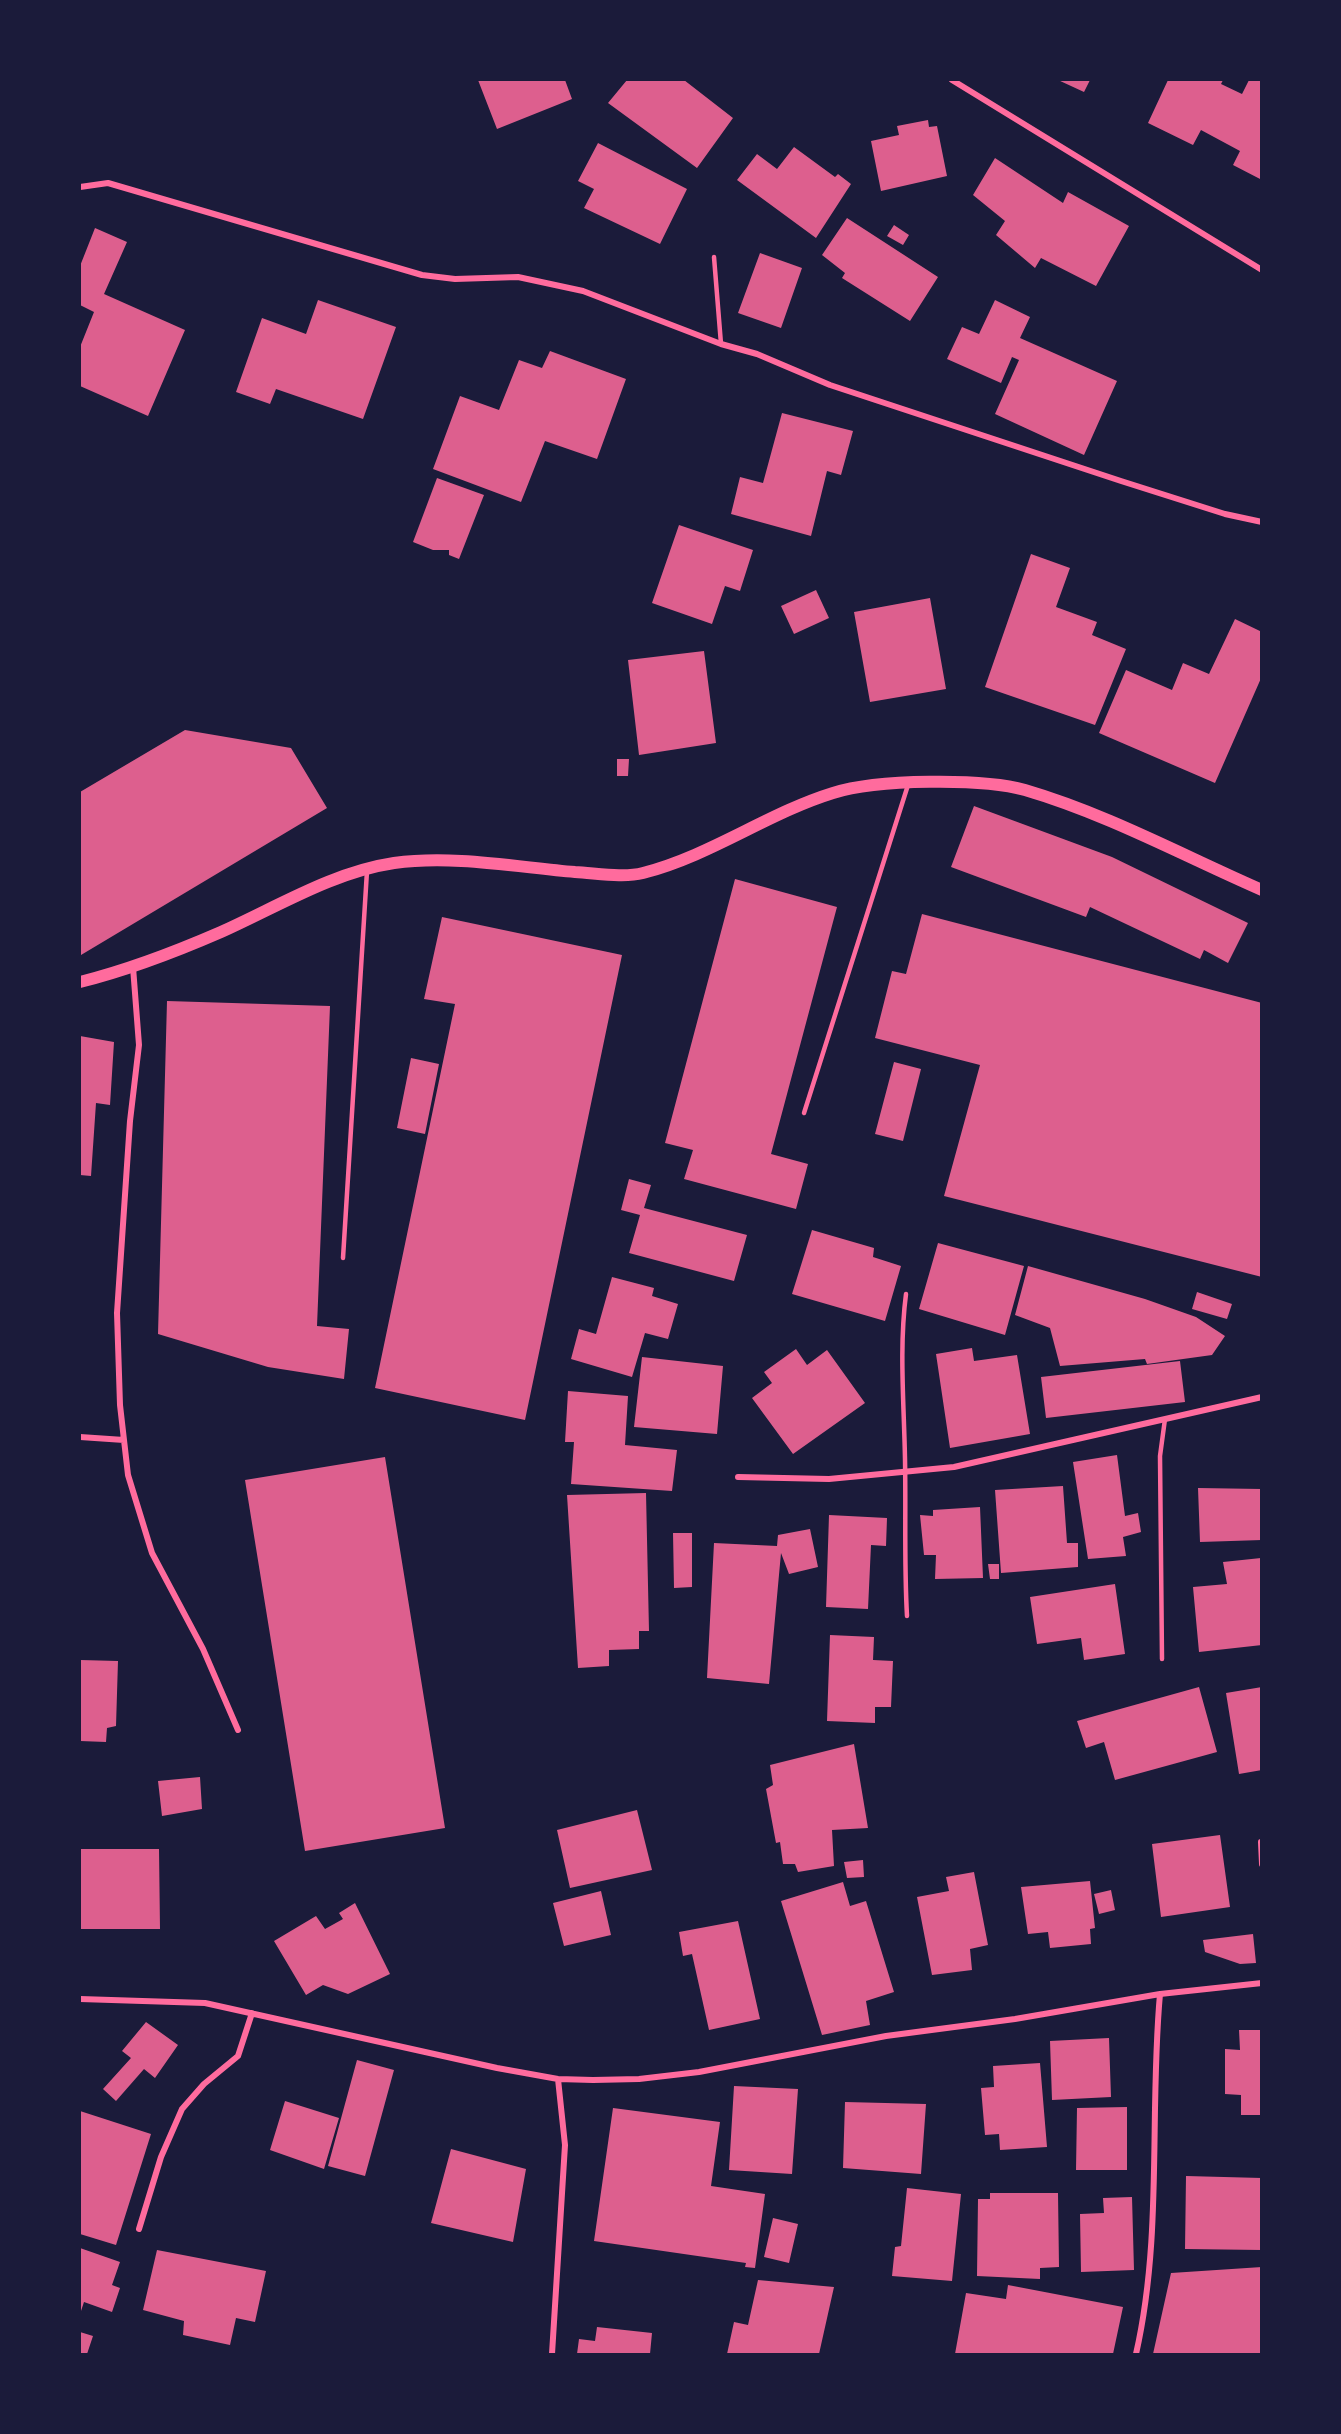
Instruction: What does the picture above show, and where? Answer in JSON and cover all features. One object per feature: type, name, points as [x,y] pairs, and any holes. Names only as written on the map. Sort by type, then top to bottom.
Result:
[{"type":"main road","points":[[80,982],[133,967],[367,868],[438,860],[596,873],[640,874],[682,860],[834,792],[869,785],[909,782],[993,785],[1024,790],[1144,837],[1262,890]]},
{"type":"street","points":[[952,80],[1262,270]]},
{"type":"street","points":[[80,187],[108,183],[422,275],[455,279],[518,278],[558,284],[583,291],[721,344],[757,354],[830,385],[1225,514],[1262,522]]},
{"type":"street","points":[[133,967],[140,1045],[130,1121],[117,1313],[128,1475],[152,1553],[203,1649],[238,1730]]},
{"type":"street","points":[[738,1477],[829,1479],[954,1467],[1262,1397]]},
{"type":"street","points":[[80,1437],[124,1440]]},
{"type":"street","points":[[1261,1842],[1262,1864]]},
{"type":"street","points":[[80,1999],[205,2003],[558,2079],[639,2079],[699,2072],[886,2036],[1015,2019],[1161,1994],[1262,1983]]},
{"type":"street","points":[[1136,2355],[1152,2261],[1156,2035],[1161,1994]]},
{"type":"street","points":[[139,2229],[162,2157],[182,2109],[204,2084],[238,2056],[252,2013]]},
{"type":"street","points":[[552,2355],[565,2145],[558,2079]]},
{"type":"lane","points":[[714,257],[721,344]]},
{"type":"lane","points":[[804,1113],[909,782]]},
{"type":"lane","points":[[343,1258],[367,868]]},
{"type":"lane","points":[[906,1293],[902,1324],[904,1555],[907,1616]]},
{"type":"lane","points":[[1162,1659],[1160,1456],[1165,1419]]},
{"type":"building","points":[[478,80],[565,80],[572,99],[497,129]]},
{"type":"building","points":[[627,80],[684,80],[733,118],[697,168],[608,103]]},
{"type":"building","points":[[1058,80],[1090,80],[1084,92]]},
{"type":"building","points":[[1168,80],[1223,80],[1221,84],[1242,94],[1249,80],[1262,80],[1262,180],[1233,165],[1240,151],[1201,130],[1193,145],[1148,123]]},
{"type":"building","points":[[928,120],[929,127],[937,126],[947,176],[881,191],[871,141],[899,135],[897,126]]},
{"type":"building","points":[[598,143],[687,189],[660,244],[584,208],[594,189],[578,181]]},
{"type":"building","points":[[794,147],[835,177],[838,174],[851,184],[816,238],[737,180],[757,154],[777,169]]},
{"type":"building","points":[[995,158],[1063,203],[1068,192],[1129,226],[1096,286],[1041,258],[1035,268],[996,235],[1005,221],[973,195]]},
{"type":"building","points":[[847,218],[938,277],[910,321],[842,278],[845,273],[822,255]]},
{"type":"building","points":[[894,225],[909,235],[903,245],[887,236]]},
{"type":"building","points":[[95,228],[127,242],[104,294],[185,330],[148,416],[80,386],[80,347],[94,312],[80,305],[80,266]]},
{"type":"building","points":[[760,253],[802,268],[781,328],[738,313]]},
{"type":"building","points":[[318,300],[396,327],[363,419],[276,389],[270,404],[236,392],[262,318],[306,334]]},
{"type":"building","points":[[995,300],[1030,317],[1020,338],[1117,381],[1084,455],[995,414],[1019,360],[1012,357],[1001,383],[947,359],[962,327],[979,334]]},
{"type":"building","points":[[550,351],[626,379],[597,459],[545,441],[521,502],[433,469],[460,396],[499,410],[519,360],[542,368]]},
{"type":"building","points":[[782,413],[853,431],[841,475],[827,471],[811,536],[731,514],[740,477],[763,483]]},
{"type":"building","points":[[437,478],[484,495],[459,559],[449,555],[449,550],[433,550],[413,542]]},
{"type":"building","points":[[679,525],[753,550],[740,591],[725,586],[712,624],[652,603]]},
{"type":"building","points":[[1031,554],[1070,568],[1056,607],[1097,622],[1092,635],[1126,649],[1095,725],[985,687]]},
{"type":"building","points":[[816,590],[829,618],[794,634],[781,606]]},
{"type":"building","points":[[930,598],[946,689],[870,702],[854,612]]},
{"type":"building","points":[[1235,619],[1262,632],[1262,676],[1215,783],[1099,733],[1126,670],[1172,690],[1183,663],[1209,674]]},
{"type":"building","points":[[704,651],[716,743],[639,755],[628,660]]},
{"type":"building","points":[[185,730],[291,748],[327,808],[81,955],[80,792]]},
{"type":"building","points":[[617,759],[629,759],[628,776],[617,776]]},
{"type":"building","points":[[974,806],[1112,857],[1248,923],[1228,963],[1204,950],[1200,959],[1090,907],[1086,917],[951,867]]},
{"type":"building","points":[[735,879],[837,907],[771,1154],[808,1164],[796,1209],[684,1179],[693,1150],[665,1143]]},
{"type":"building","points":[[922,914],[1262,1003],[1262,1277],[944,1196],[980,1065],[875,1038],[892,971],[906,974]]},
{"type":"building","points":[[442,917],[622,955],[525,1420],[375,1388],[455,1004],[424,999]]},
{"type":"building","points":[[167,1001],[330,1006],[317,1326],[349,1329],[344,1379],[268,1367],[158,1334]]},
{"type":"building","points":[[80,1036],[114,1042],[110,1105],[96,1103],[91,1176],[80,1175]]},
{"type":"building","points":[[411,1058],[439,1064],[425,1134],[397,1128]]},
{"type":"building","points":[[894,1062],[921,1069],[903,1141],[875,1134]]},
{"type":"building","points":[[629,1179],[651,1185],[644,1208],[747,1235],[734,1281],[629,1253],[640,1215],[621,1210]]},
{"type":"building","points":[[812,1230],[874,1248],[873,1257],[901,1266],[885,1321],[792,1294]]},
{"type":"building","points":[[938,1243],[1024,1266],[1005,1335],[919,1309]]},
{"type":"building","points":[[1028,1266],[1145,1299],[1196,1317],[1225,1336],[1212,1355],[1147,1364],[1145,1359],[1060,1366],[1050,1328],[1015,1315]]},
{"type":"building","points":[[612,1277],[654,1288],[652,1296],[678,1304],[668,1339],[645,1333],[632,1377],[571,1359],[579,1329],[596,1334]]},
{"type":"building","points":[[1197,1292],[1232,1304],[1227,1319],[1192,1309]]},
{"type":"building","points":[[972,1348],[974,1361],[1017,1355],[1030,1434],[950,1448],[936,1354]]},
{"type":"building","points":[[796,1349],[807,1365],[827,1350],[865,1403],[793,1454],[752,1398],[772,1383],[764,1372]]},
{"type":"building","points":[[642,1357],[723,1366],[717,1434],[634,1427]]},
{"type":"building","points":[[1180,1361],[1185,1402],[1046,1418],[1041,1377]]},
{"type":"building","points":[[568,1391],[628,1396],[625,1445],[677,1450],[672,1491],[571,1484],[574,1442],[565,1442]]},
{"type":"building","points":[[1117,1455],[1125,1516],[1138,1513],[1141,1532],[1123,1537],[1126,1556],[1088,1559],[1073,1462]]},
{"type":"building","points":[[385,1457],[445,1828],[305,1851],[245,1480]]},
{"type":"building","points":[[1063,1486],[1067,1543],[1078,1543],[1078,1567],[1001,1573],[995,1490]]},
{"type":"building","points":[[1198,1488],[1262,1489],[1262,1540],[1200,1542]]},
{"type":"building","points":[[646,1493],[649,1631],[639,1631],[639,1649],[609,1650],[609,1666],[578,1668],[567,1495]]},
{"type":"building","points":[[980,1507],[983,1578],[935,1579],[936,1555],[924,1555],[920,1515],[933,1516],[933,1510]]},
{"type":"building","points":[[829,1515],[887,1518],[886,1546],[871,1545],[868,1609],[826,1607]]},
{"type":"building","points":[[810,1529],[818,1567],[789,1574],[781,1553],[769,1684],[707,1678],[714,1543],[777,1546],[778,1535]]},
{"type":"building","points":[[673,1533],[692,1533],[692,1587],[674,1588]]},
{"type":"building","points":[[1261,1558],[1262,1645],[1199,1652],[1193,1587],[1227,1584],[1223,1562]]},
{"type":"building","points":[[988,1564],[999,1564],[999,1579],[990,1579]]},
{"type":"building","points":[[1115,1584],[1125,1654],[1084,1660],[1081,1638],[1037,1644],[1030,1597]]},
{"type":"building","points":[[830,1635],[874,1637],[873,1660],[893,1661],[891,1707],[875,1707],[875,1723],[827,1721]]},
{"type":"building","points":[[80,1660],[118,1661],[116,1726],[107,1728],[106,1742],[80,1741]]},
{"type":"building","points":[[1199,1687],[1217,1752],[1115,1780],[1104,1742],[1086,1748],[1077,1721]]},
{"type":"building","points":[[1262,1687],[1262,1770],[1239,1774],[1226,1693]]},
{"type":"building","points":[[854,1744],[868,1828],[832,1830],[834,1866],[798,1872],[795,1864],[783,1864],[780,1842],[776,1843],[766,1789],[773,1785],[770,1765]]},
{"type":"building","points":[[200,1777],[202,1809],[162,1816],[158,1781]]},
{"type":"building","points":[[637,1810],[652,1870],[570,1888],[557,1830]]},
{"type":"building","points":[[1220,1835],[1230,1907],[1161,1917],[1152,1844]]},
{"type":"building","points":[[80,1849],[159,1849],[160,1929],[80,1929]]},
{"type":"building","points":[[863,1860],[864,1877],[847,1878],[844,1862]]},
{"type":"building","points":[[974,1872],[988,1945],[970,1949],[972,1970],[932,1975],[917,1897],[949,1891],[946,1877]]},
{"type":"building","points":[[1090,1881],[1095,1928],[1090,1929],[1091,1944],[1050,1948],[1048,1932],[1028,1934],[1021,1887]]},
{"type":"building","points":[[843,1882],[850,1906],[866,1901],[894,1992],[866,2001],[870,2025],[822,2035],[781,1901]]},
{"type":"building","points":[[1111,1890],[1115,1910],[1099,1914],[1094,1894]]},
{"type":"building","points":[[601,1891],[611,1935],[564,1946],[553,1903]]},
{"type":"building","points":[[355,1903],[390,1974],[348,1994],[323,1985],[306,1995],[274,1941],[316,1916],[325,1929],[343,1919],[339,1913]]},
{"type":"building","points":[[738,1921],[760,2019],[709,2030],[692,1954],[683,1956],[679,1932]]},
{"type":"building","points":[[1253,1934],[1256,1963],[1240,1964],[1205,1952],[1203,1940]]},
{"type":"building","points":[[146,2022],[178,2045],[155,2078],[144,2069],[116,2101],[103,2089],[131,2058],[122,2051]]},
{"type":"building","points":[[1239,2030],[1262,2030],[1262,2115],[1241,2115],[1241,2095],[1225,2094],[1225,2049],[1240,2050]]},
{"type":"building","points":[[1109,2038],[1111,2097],[1052,2100],[1050,2041]]},
{"type":"building","points":[[357,2060],[394,2070],[365,2176],[328,2166]]},
{"type":"building","points":[[1040,2063],[1047,2147],[1000,2150],[999,2134],[985,2135],[981,2088],[994,2087],[993,2066]]},
{"type":"building","points":[[734,2086],[798,2089],[792,2174],[729,2170]]},
{"type":"building","points":[[285,2101],[339,2118],[324,2169],[270,2150]]},
{"type":"building","points":[[845,2102],[926,2104],[921,2174],[843,2168]]},
{"type":"building","points":[[1127,2107],[1127,2170],[1076,2170],[1077,2108]]},
{"type":"building","points":[[613,2108],[720,2122],[711,2186],[765,2194],[755,2268],[745,2267],[746,2263],[594,2241]]},
{"type":"building","points":[[80,2111],[151,2134],[116,2245],[80,2234]]},
{"type":"building","points":[[451,2149],[526,2169],[513,2242],[431,2223]]},
{"type":"building","points":[[1186,2176],[1262,2178],[1262,2250],[1185,2249]]},
{"type":"building","points":[[907,2188],[961,2194],[952,2281],[892,2276],[895,2247],[901,2246]]},
{"type":"building","points":[[990,2193],[1058,2193],[1059,2267],[1040,2268],[1040,2279],[977,2276],[978,2199],[990,2199]]},
{"type":"building","points":[[1132,2197],[1134,2270],[1081,2272],[1080,2214],[1104,2213],[1103,2198]]},
{"type":"building","points":[[773,2218],[798,2224],[789,2263],[764,2257]]},
{"type":"building","points":[[80,2248],[120,2262],[112,2285],[120,2288],[112,2312],[84,2302],[80,2314]]},
{"type":"building","points":[[157,2250],[266,2271],[255,2322],[236,2318],[230,2345],[183,2335],[184,2321],[143,2310]]},
{"type":"building","points":[[1262,2267],[1262,2354],[1153,2354],[1171,2273]]},
{"type":"building","points":[[758,2280],[834,2287],[819,2354],[727,2354],[734,2322],[748,2325]]},
{"type":"building","points":[[1008,2285],[1123,2307],[1113,2354],[955,2354],[966,2293],[1006,2299]]},
{"type":"building","points":[[597,2327],[652,2333],[650,2354],[577,2354],[579,2339],[595,2341]]},
{"type":"building","points":[[80,2332],[93,2336],[87,2354],[80,2354]]}]
